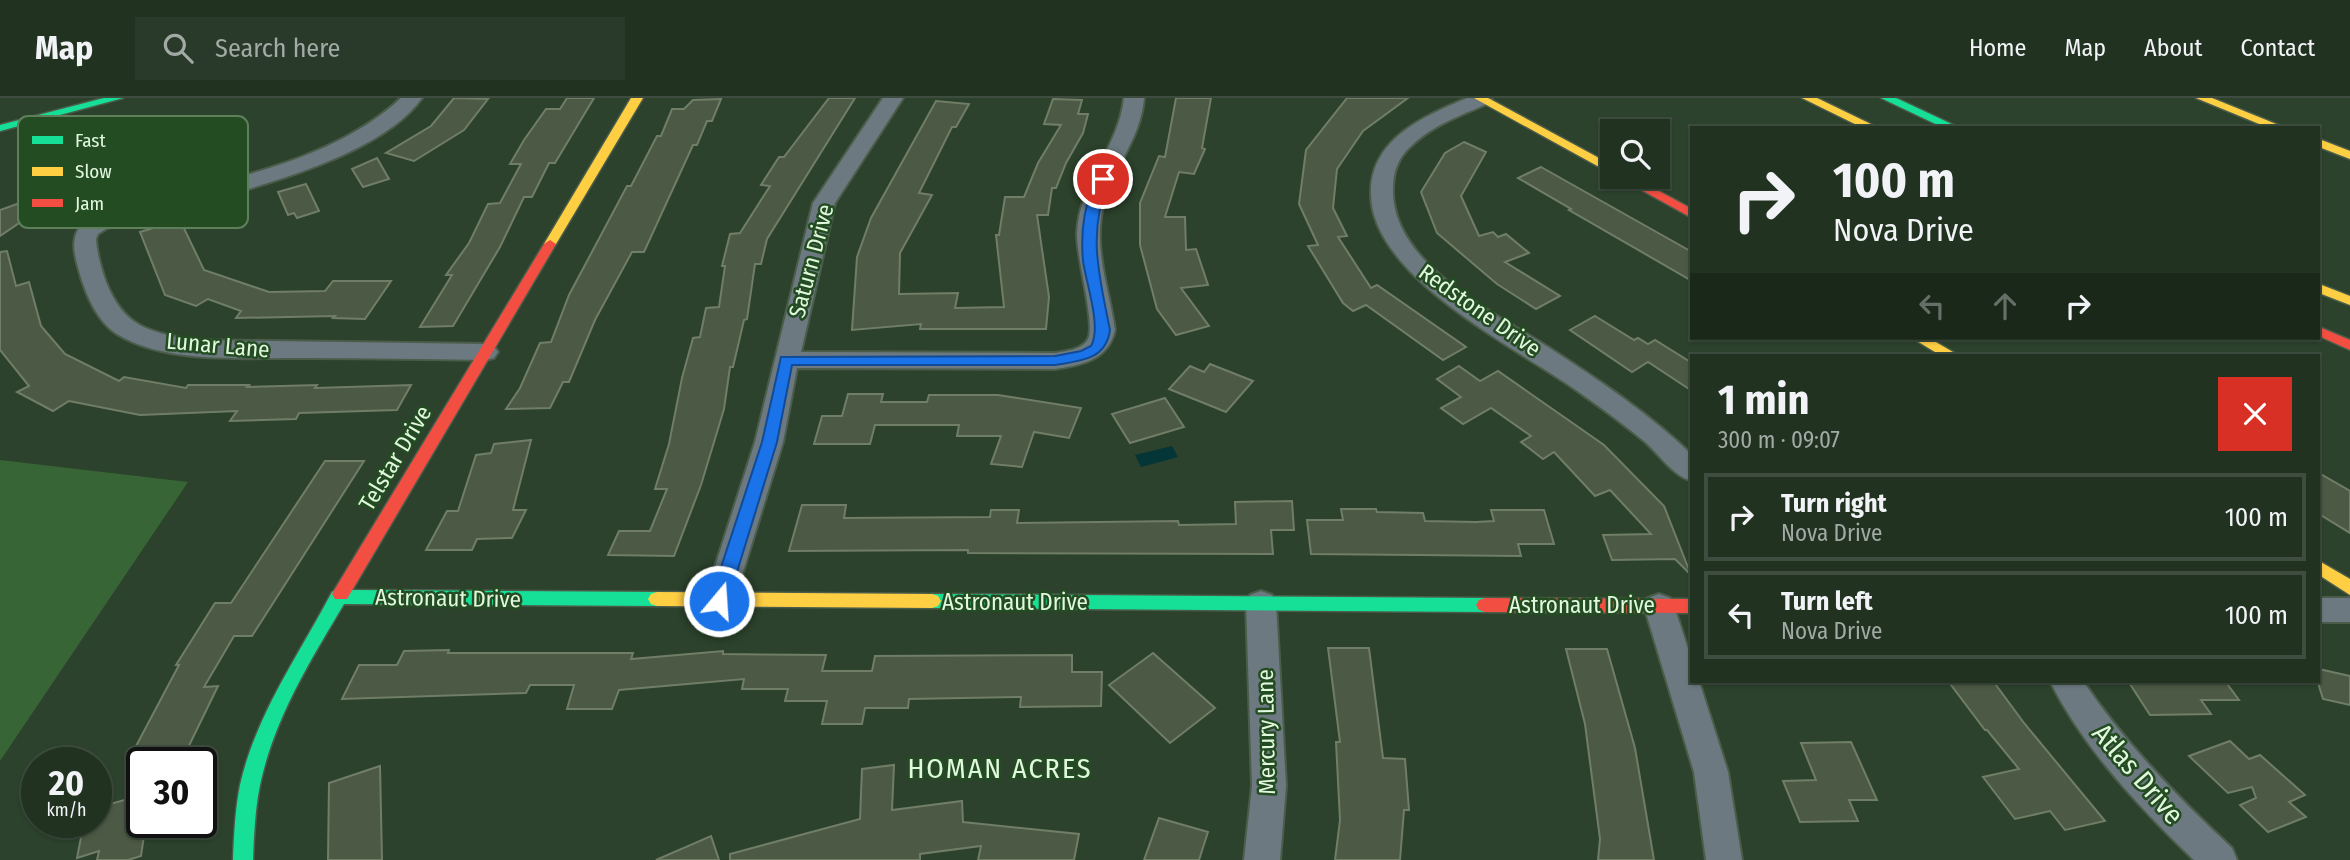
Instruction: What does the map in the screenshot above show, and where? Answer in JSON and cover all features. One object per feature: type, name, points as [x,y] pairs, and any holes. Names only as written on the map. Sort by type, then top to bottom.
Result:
[{"type":"main road","points":[[47,116],[117,98]]},
{"type":"main road","name":"Telstar Drive","points":[[243,860],[246,802],[268,722],[295,668],[637,98]]},
{"type":"main road","points":[[1481,98],[1600,163]]},
{"type":"main road","points":[[1808,98],[1869,126]]},
{"type":"main road","points":[[1886,98],[1949,126]]},
{"type":"main road","points":[[2202,98],[2275,126]]},
{"type":"main road","points":[[0,128],[18,123]]},
{"type":"main road","points":[[2320,143],[2350,155]]},
{"type":"main road","points":[[1646,189],[1690,213]]},
{"type":"main road","points":[[2320,288],[2350,302]]},
{"type":"main road","points":[[2320,331],[2350,346]]},
{"type":"main road","points":[[1923,340],[1949,354]]},
{"type":"main road","points":[[2320,568],[2350,588]]},
{"type":"main road","name":"Astronaut Drive","points":[[338,597],[1690,606]]},
{"type":"street","name":"Lunar Lane","points":[[248,177],[331,152],[385,124],[412,98]]},
{"type":"street","name":"Saturn Drive","points":[[719,601],[769,442],[824,203],[892,98]]},
{"type":"street","points":[[786,360],[1055,361],[1085,355],[1096,349],[1103,330],[1090,260],[1090,215],[1098,190],[1128,126],[1134,98]]},
{"type":"street","name":"Redstone Drive","points":[[1481,98],[1417,130],[1395,149],[1383,173],[1380,197],[1384,223],[1393,238],[1428,276],[1628,413],[1690,469]]},
{"type":"street","name":"Lunar Lane","points":[[92,228],[84,241],[100,298],[107,312],[130,332],[167,344],[191,348],[485,352]]},
{"type":"street","name":"Mercury Lane","points":[[1261,604],[1269,774],[1262,860]]},
{"type":"street","points":[[1659,606],[1711,772],[1724,860]]},
{"type":"street","points":[[2320,610],[2350,610]]},
{"type":"street","name":"Atlas Drive","points":[[2067,683],[2089,717],[2131,771],[2219,860]]},
{"type":"green space","points":[[0,460],[188,482],[0,761]]},
{"type":"water","points":[[1172,446],[1178,457],[1141,467],[1135,455]]},
{"type":"building","points":[[454,98],[488,99],[464,130],[414,161],[386,153],[431,126]]},
{"type":"building","points":[[567,98],[594,98],[555,163],[549,163],[532,197],[524,197],[500,247],[453,326],[420,327],[452,275],[446,275],[469,243],[488,204],[500,203],[521,164],[510,164],[524,140],[546,109],[560,109]]},
{"type":"building","points":[[829,98],[855,98],[767,239],[761,264],[755,264],[747,319],[744,320],[733,367],[730,367],[724,409],[701,485],[674,556],[608,555],[619,531],[650,531],[667,489],[655,489],[669,444],[682,378],[693,338],[700,337],[706,308],[719,307],[725,266],[722,266],[730,234],[740,233],[770,186],[761,185],[779,157],[784,157]]},
{"type":"building","points":[[1176,98],[1211,98],[1202,148],[1205,149],[1194,174],[1179,172],[1165,217],[1185,217],[1186,250],[1196,249],[1208,285],[1181,288],[1209,326],[1176,335],[1157,309],[1140,245],[1140,203],[1159,156],[1165,157]]},
{"type":"building","points":[[1347,98],[1408,98],[1363,131],[1337,169],[1333,208],[1347,236],[1338,237],[1371,288],[1377,285],[1466,347],[1443,360],[1366,305],[1353,311],[1343,303],[1308,246],[1318,245],[1299,204],[1306,150]]},
{"type":"building","points":[[721,99],[712,121],[707,121],[697,145],[693,145],[644,252],[632,252],[595,320],[569,382],[563,382],[550,408],[506,409],[520,388],[540,343],[551,342],[569,295],[627,186],[631,186],[657,136],[661,136],[672,109],[684,109],[693,100]]},
{"type":"building","points":[[1053,99],[1082,100],[1078,114],[1088,114],[1083,133],[1056,188],[1052,188],[1048,215],[1037,215],[1049,297],[1046,329],[920,329],[921,324],[852,330],[857,257],[871,218],[936,101],[969,104],[956,127],[952,127],[919,193],[932,195],[900,253],[899,294],[958,293],[955,308],[1004,307],[996,235],[999,235],[1005,197],[1024,197],[1038,163],[1061,125],[1044,124]]},
{"type":"building","points":[[1464,142],[1486,152],[1461,196],[1479,236],[1493,232],[1498,237],[1506,234],[1529,253],[1505,262],[1560,296],[1536,309],[1497,284],[1437,233],[1421,192],[1445,153]]},
{"type":"building","points":[[377,158],[389,179],[363,187],[352,169]]},
{"type":"building","points":[[1541,167],[1690,251],[1690,280],[1569,210],[1571,209],[1518,178]]},
{"type":"building","points":[[306,184],[319,211],[297,218],[294,213],[288,215],[278,192]]},
{"type":"building","points":[[18,204],[18,224],[0,236],[0,210]]},
{"type":"building","points":[[153,228],[184,228],[204,270],[269,292],[325,291],[333,281],[391,281],[365,319],[333,318],[335,316],[236,318],[241,311],[208,299],[196,306],[165,295],[140,232]]},
{"type":"building","points":[[7,251],[16,286],[29,282],[41,326],[65,354],[119,381],[124,377],[186,388],[188,385],[317,385],[315,388],[411,385],[397,410],[299,413],[296,419],[230,421],[237,411],[140,415],[69,401],[53,411],[17,392],[29,386],[0,350],[0,252]]},
{"type":"building","points":[[1595,316],[1634,340],[1638,338],[1648,344],[1655,340],[1690,362],[1690,390],[1648,362],[1632,372],[1570,330]]},
{"type":"building","points":[[1210,364],[1253,381],[1226,412],[1169,389],[1190,366],[1204,372]]},
{"type":"building","points":[[1459,366],[1480,381],[1498,371],[1604,445],[1664,506],[1690,574],[1675,559],[1612,560],[1603,535],[1651,534],[1610,490],[1595,496],[1554,452],[1543,459],[1521,442],[1531,436],[1491,408],[1463,424],[1441,408],[1461,397],[1437,379]]},
{"type":"building","points":[[848,394],[883,394],[881,402],[927,402],[929,395],[998,395],[1081,408],[1069,438],[1034,432],[1022,467],[991,464],[1001,436],[957,436],[959,425],[875,425],[870,444],[814,444],[822,416],[842,416]]},
{"type":"building","points":[[1165,398],[1184,427],[1130,443],[1112,414]]},
{"type":"building","points":[[531,440],[513,510],[526,510],[512,538],[477,539],[472,550],[426,550],[447,511],[458,511],[476,455],[491,453],[494,444]]},
{"type":"building","points":[[325,461],[364,461],[252,636],[234,636],[204,687],[218,686],[188,747],[135,747],[179,665],[176,665],[215,603],[231,603]]},
{"type":"building","points":[[2320,474],[2350,491],[2350,533],[2320,515]]},
{"type":"building","points":[[1292,501],[1294,530],[1271,530],[1273,554],[968,553],[968,550],[789,551],[802,505],[846,505],[844,518],[990,517],[991,510],[1019,510],[1017,523],[1178,521],[1179,525],[1236,524],[1235,502]]},
{"type":"building","points":[[1341,509],[1423,513],[1425,521],[1476,522],[1494,521],[1491,510],[1544,510],[1554,544],[1518,544],[1521,556],[1311,554],[1307,520],[1343,520]]},
{"type":"building","points":[[1328,648],[1369,648],[1383,758],[1405,759],[1409,810],[1404,810],[1400,860],[1335,860],[1340,820],[1336,742],[1340,742]]},
{"type":"building","points":[[1566,649],[1607,649],[1635,748],[1654,860],[1598,860],[1600,839],[1585,724]]},
{"type":"building","points":[[449,650],[448,653],[633,653],[631,659],[723,651],[723,654],[826,655],[822,671],[872,671],[875,656],[1072,655],[1072,672],[1102,672],[1101,706],[1020,707],[1021,697],[909,699],[908,708],[865,708],[862,724],[822,724],[827,701],[785,701],[788,689],[742,689],[744,679],[619,690],[612,709],[567,709],[574,685],[530,685],[526,693],[342,699],[359,665],[397,665],[404,651]]},
{"type":"building","points":[[1153,653],[1215,708],[1170,743],[1109,685]]},
{"type":"building","points":[[2320,669],[2350,676],[2350,705],[2323,699],[2319,686]]},
{"type":"building","points":[[1950,683],[1994,683],[2105,821],[2065,830],[2050,811],[2015,819],[1983,777],[2019,769]]},
{"type":"building","points":[[2129,683],[2226,683],[2239,700],[2201,700],[2211,714],[2150,715]]},
{"type":"building","points":[[2230,741],[2249,759],[2260,755],[2305,795],[2289,802],[2306,817],[2268,832],[2240,805],[2256,798],[2252,787],[2228,793],[2189,756]]},
{"type":"building","points":[[1851,742],[1877,800],[1849,800],[1858,821],[1800,822],[1783,781],[1816,780],[1801,743]]},
{"type":"building","points":[[894,765],[892,810],[962,801],[963,822],[1079,834],[1074,860],[978,860],[981,846],[920,854],[920,860],[730,860],[730,854],[860,819],[862,769]]},
{"type":"building","points":[[380,766],[382,860],[328,860],[329,783]]},
{"type":"building","points":[[126,800],[126,838],[144,838],[141,856],[128,860],[97,860],[99,851],[77,858],[81,838],[112,838],[112,803]]},
{"type":"building","points":[[1159,818],[1208,832],[1199,860],[1144,860]]},
{"type":"building","points":[[711,836],[719,860],[656,860]]},
{"type":"traffic: fast","points":[[47,116],[117,98]]},
{"type":"traffic: fast","points":[[1887,98],[1950,126]]},
{"type":"traffic: fast","points":[[0,128],[18,123]]},
{"type":"traffic: fast","points":[[243,860],[244,821],[259,752],[286,689],[341,594]]},
{"type":"traffic: fast","points":[[338,597],[657,599]]},
{"type":"traffic: fast","points":[[932,601],[1485,605]]},
{"type":"traffic: slow","points":[[550,244],[637,98]]},
{"type":"traffic: slow","points":[[1480,98],[1600,163]]},
{"type":"traffic: slow","points":[[1808,98],[1869,126]]},
{"type":"traffic: slow","points":[[2202,98],[2275,126]]},
{"type":"traffic: slow","points":[[2320,143],[2350,155]]},
{"type":"traffic: slow","points":[[2320,288],[2350,301]]},
{"type":"traffic: slow","points":[[1923,340],[1949,354]]},
{"type":"traffic: slow","points":[[2320,568],[2350,588]]},
{"type":"traffic: slow","points":[[657,599],[932,601]]},
{"type":"traffic: jam","points":[[1646,189],[1690,213]]},
{"type":"traffic: jam","points":[[341,594],[550,244]]},
{"type":"traffic: jam","points":[[2320,331],[2350,346]]},
{"type":"traffic: jam","points":[[1485,605],[1690,606]]},
{"type":"district","name":"HOMAN ACRES","points":[[1000,768]]},
{"type":"route","points":[[719,601],[762,468],[786,360],[1055,361],[1085,355],[1096,349],[1103,330],[1088,244],[1090,215],[1103,179]]}]
